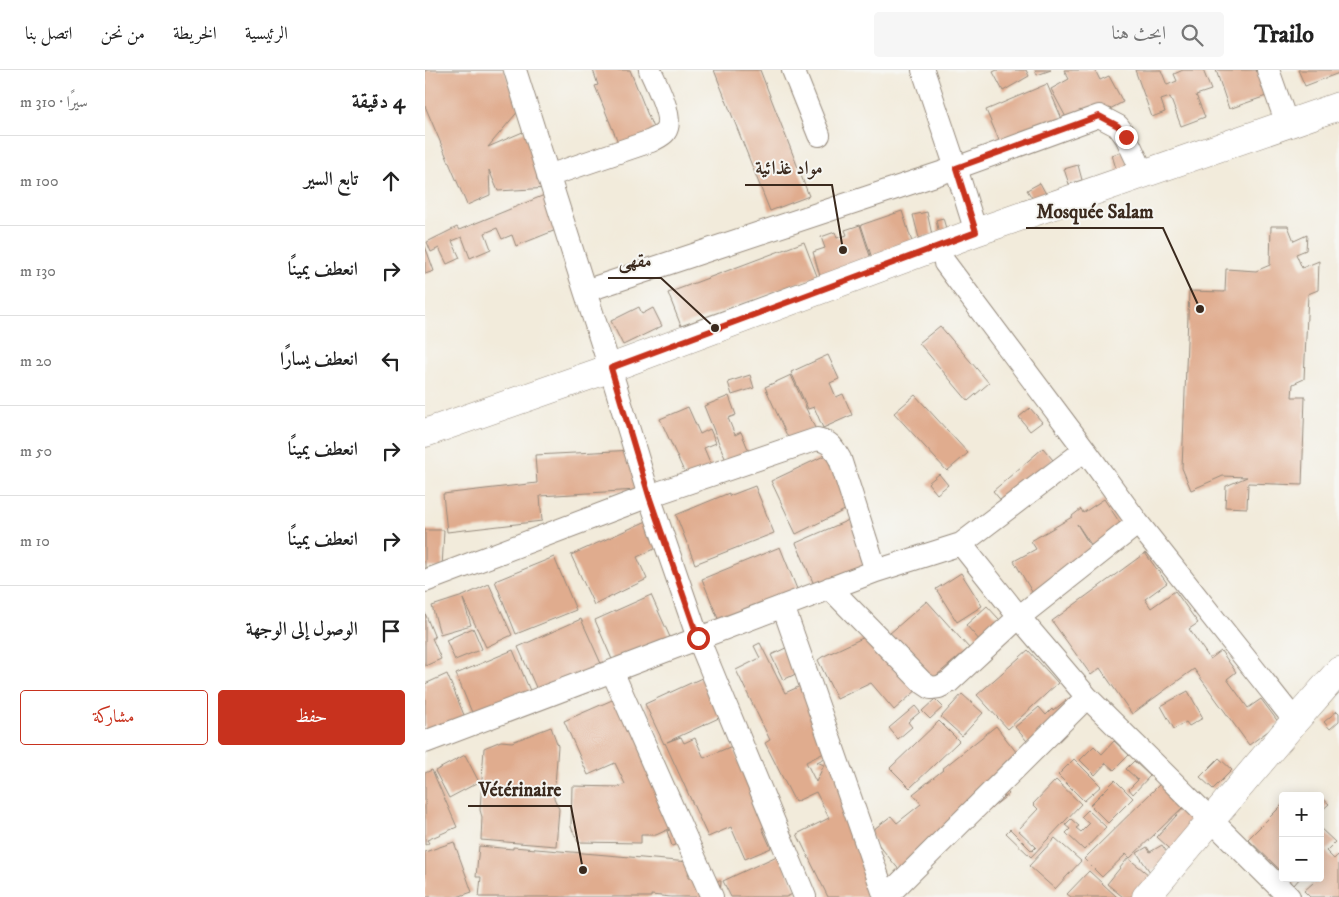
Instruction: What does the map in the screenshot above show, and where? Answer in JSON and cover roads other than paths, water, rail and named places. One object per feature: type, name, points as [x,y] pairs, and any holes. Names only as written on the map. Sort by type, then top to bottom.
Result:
[{"type":"main road","points":[[425,450],[976,232],[1339,106]]},
{"type":"main road","points":[[425,433],[613,375],[945,263],[983,247],[1339,125]]},
{"type":"main road","points":[[1146,897],[1295,721],[1337,678]]},
{"type":"street","points":[[515,70],[613,375],[649,496],[698,638],[805,897]]},
{"type":"street","points":[[548,176],[651,140],[665,132],[668,126],[665,107],[650,70]]},
{"type":"street","points":[[793,70],[819,134]]},
{"type":"street","points":[[923,70],[976,232]]},
{"type":"street","points":[[1268,70],[1287,124]]},
{"type":"street","points":[[585,291],[956,168],[1099,116],[1118,126],[1126,137],[1143,173]]},
{"type":"street","points":[[945,263],[1138,523],[1295,721]]},
{"type":"street","points":[[425,581],[649,496],[817,439],[825,441],[832,446],[841,459],[876,571]]},
{"type":"street","points":[[425,742],[876,571],[961,544],[1085,450]]},
{"type":"street","points":[[830,588],[922,682],[931,688],[939,687],[949,682],[1019,618],[1138,523]]},
{"type":"street","points":[[961,544],[1019,618],[1087,697],[1287,896]]},
{"type":"street","points":[[783,606],[885,897],[1087,697]]},
{"type":"street","points":[[612,671],[712,897]]},
{"type":"place","name":"مواد غذائية","points":[[843,250]]},
{"type":"place","name":"Mosquée Salam","points":[[1200,309]]},
{"type":"place","name":"مقهى","points":[[715,328]]},
{"type":"place","name":"Vétérinaire","points":[[583,870]]}]
